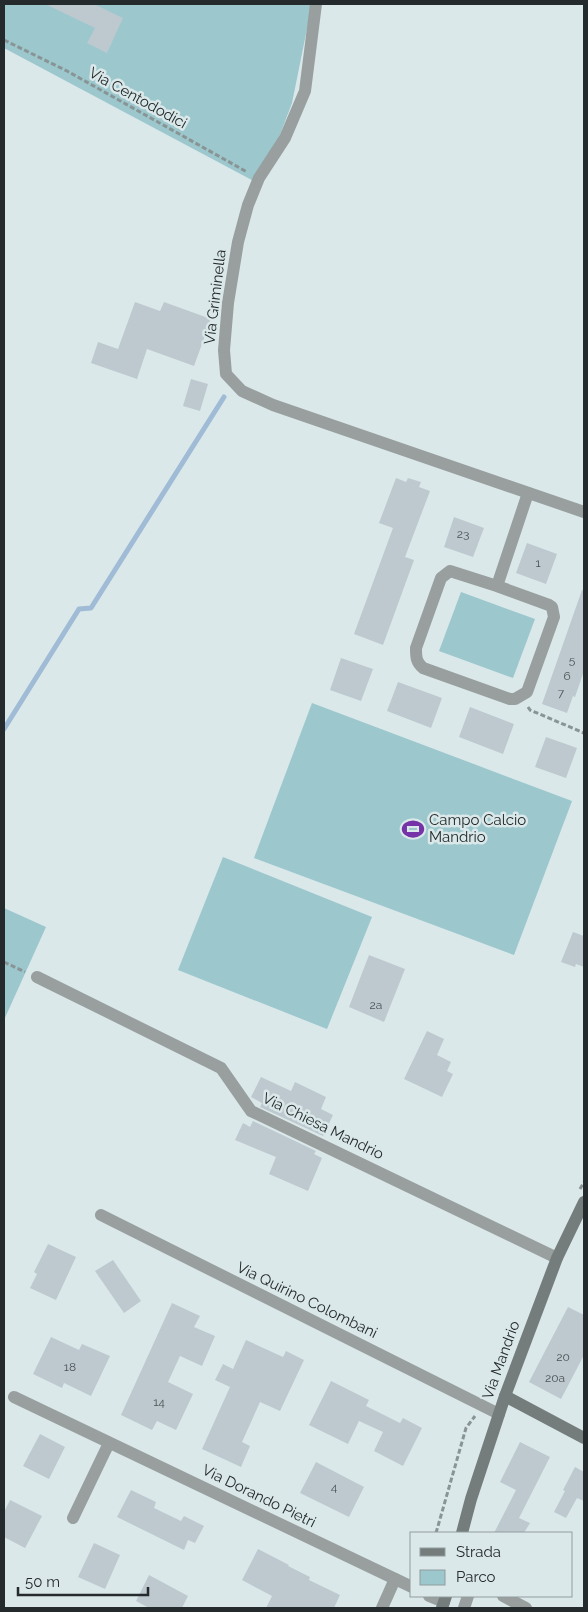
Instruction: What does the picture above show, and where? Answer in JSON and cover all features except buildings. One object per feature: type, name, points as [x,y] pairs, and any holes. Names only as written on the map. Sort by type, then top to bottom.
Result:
[{"type":"street","name":"Via Griminella","points":[[316,4],[305,91],[285,138],[259,178],[248,205],[238,242],[228,303],[224,350],[226,374],[242,390],[274,405],[584,512]]},
{"type":"street","points":[[498,586],[528,492]]},
{"type":"street","points":[[450,571],[498,586],[549,605],[552,607],[554,618],[527,692],[515,699],[510,699],[423,668],[418,663],[416,657],[416,648],[441,578],[450,571]]},
{"type":"street","name":"Via Chiesa Mandrio","points":[[37,977],[221,1068],[251,1111],[556,1258]]},
{"type":"street","name":"Via Mandrio","points":[[462,1532],[471,1499],[505,1396],[556,1258],[584,1202]]},
{"type":"street","name":"Via Quirino Colombani","points":[[101,1215],[499,1414]]},
{"type":"street","points":[[505,1396],[584,1438]]},
{"type":"street","name":"Via Dorando Pietri","points":[[14,1397],[410,1586]]},
{"type":"street","points":[[73,1518],[109,1442]]},
{"type":"street","points":[[382,1608],[395,1579]]},
{"type":"street","points":[[432,1597],[444,1602]]},
{"type":"street","points":[[505,1597],[526,1608]]},
{"type":"path","name":"Via Centododici","points":[[4,40],[67,71],[259,178]]},
{"type":"path","points":[[521,706],[526,704],[530,710],[584,734]]},
{"type":"path","points":[[4,962],[37,977]]},
{"type":"green space","points":[[4,4],[312,4],[292,103],[261,185],[4,48]]},
{"type":"green space","points":[[461,592],[535,619],[513,678],[439,651]]},
{"type":"green space","name":"Campo Calcio Mandrio","points":[[312,703],[572,801],[514,955],[254,858]]},
{"type":"green space","points":[[223,857],[372,917],[327,1029],[178,970]]},
{"type":"green space","points":[[4,908],[46,927],[4,1020]]},
{"type":"waterway","points":[[4,729],[79,609],[91,608],[224,397]]},
{"type":"place","name":"Campo Calcio Mandrio","points":[[413,829]]}]
